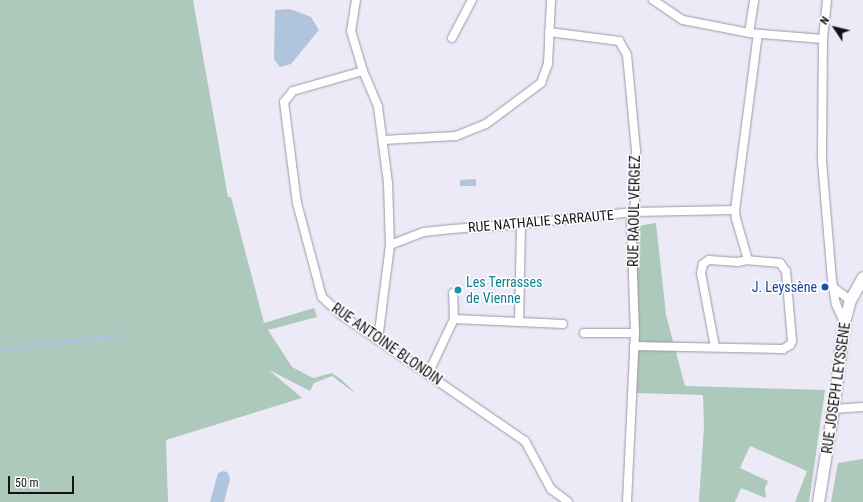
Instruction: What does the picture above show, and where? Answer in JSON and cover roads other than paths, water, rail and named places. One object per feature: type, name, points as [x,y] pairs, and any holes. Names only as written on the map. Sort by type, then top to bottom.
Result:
[{"type":"street","points":[[356,0],[351,31],[363,71],[378,107],[388,183],[390,245],[378,340]]},
{"type":"street","points":[[452,38],[472,0]]},
{"type":"street","points":[[383,140],[456,136],[486,124],[541,83],[548,64],[551,0]]},
{"type":"street","points":[[653,0],[683,20],[749,33],[823,39]]},
{"type":"street","points":[[749,33],[754,0]]},
{"type":"street","points":[[827,0],[823,39],[822,161],[828,239],[836,304],[844,322]]},
{"type":"street","name":"RUE RAOUL VERGEZ","points":[[550,32],[619,42],[628,55],[636,150],[636,202],[632,222],[635,333],[627,502]]},
{"type":"street","points":[[748,260],[736,219],[735,210],[758,34]]},
{"type":"street","name":"RUE ANTOINE BLONDIN","points":[[363,71],[293,91],[284,102],[297,203],[322,297],[340,314],[525,440],[551,489],[568,502]]},
{"type":"street","name":"RUE NATHALIE SARRAUTE","points":[[390,245],[424,232],[521,224],[633,212],[735,210]]},
{"type":"street","points":[[519,322],[521,224]]},
{"type":"street","points":[[634,346],[783,349],[790,345],[792,341],[786,271],[780,263],[748,260],[738,262],[709,260],[703,264],[701,273],[715,347]]},
{"type":"street","name":"RUE JOSEPH LEYSSENE","points":[[818,502],[834,409],[844,322],[850,300],[863,277]]},
{"type":"street","points":[[834,288],[850,300]]},
{"type":"street","points":[[428,374],[454,319],[453,293]]},
{"type":"street","points":[[454,319],[563,324]]},
{"type":"street","points":[[584,333],[635,333]]},
{"type":"street","points":[[834,409],[863,407]]},
{"type":"water","points":[[290,9],[311,17],[319,30],[291,64],[280,67],[274,59],[275,10]]},
{"type":"water","points":[[476,179],[476,186],[460,186],[460,180]]},
{"type":"water","points":[[224,471],[228,473],[230,479],[224,502],[210,502],[218,473]]},
{"type":"waterway","points":[[0,349],[119,335]]},
{"type":"place","name":"J. Leyssène","points":[[825,287]]},
{"type":"place","name":"Les Terrasses de Vienne","points":[[458,290]]}]
